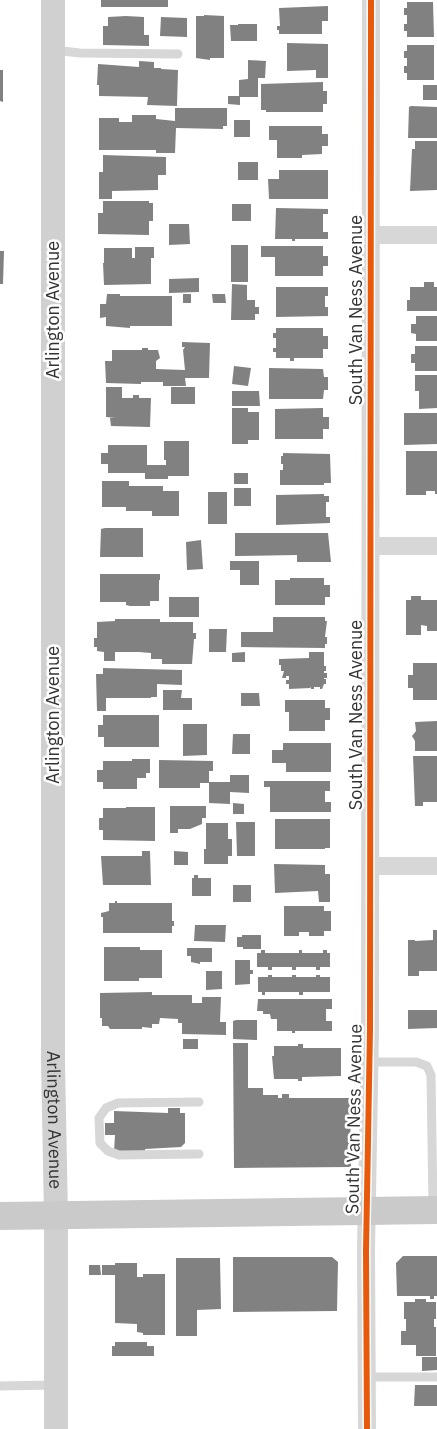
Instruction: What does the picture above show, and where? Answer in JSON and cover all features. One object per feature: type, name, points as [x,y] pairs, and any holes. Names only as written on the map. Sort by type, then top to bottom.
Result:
[{"type":"main road","name":"Arlington Avenue","points":[[53,0],[53,1063],[56,1215],[56,1429]]},
{"type":"main road","points":[[0,1216],[435,1210]]},
{"type":"street","name":"South Van Ness Avenue","points":[[367,1429],[367,1210],[371,866],[372,0]]},
{"type":"street","points":[[371,235],[437,235]]},
{"type":"street","points":[[371,546],[437,546]]},
{"type":"street","points":[[371,866],[437,866]]},
{"type":"lane","points":[[53,50],[80,53],[178,54]]},
{"type":"lane","points":[[370,1062],[416,1062],[427,1066],[431,1075],[435,1210]]},
{"type":"lane","points":[[199,1102],[118,1103],[106,1108],[99,1118],[100,1143],[108,1151],[119,1155],[199,1154]]},
{"type":"lane","points":[[366,1378],[437,1377]]},
{"type":"lane","points":[[0,1386],[56,1385]]},
{"type":"building","points":[[101,0],[168,0],[168,7],[101,7]]},
{"type":"building","points":[[407,2],[433,2],[434,37],[407,37],[407,31],[404,31],[404,24],[407,24],[407,15],[404,15],[404,8],[407,8]]},
{"type":"building","points":[[328,6],[328,21],[322,21],[322,34],[279,34],[277,26],[280,26],[279,8]]},
{"type":"building","points":[[196,16],[224,16],[224,58],[210,58],[210,60],[196,58]]},
{"type":"building","points":[[108,17],[144,17],[144,35],[149,35],[149,46],[103,45],[103,26],[108,26]]},
{"type":"building","points":[[161,17],[187,18],[187,37],[160,36]]},
{"type":"building","points":[[257,24],[257,41],[231,41],[230,25]]},
{"type":"building","points":[[287,43],[328,44],[328,78],[316,78],[316,70],[287,71]]},
{"type":"building","points":[[407,45],[434,45],[434,80],[407,80],[404,66],[407,66],[407,58],[404,58],[404,51],[407,51]]},
{"type":"building","points":[[248,60],[266,61],[265,78],[258,78],[258,97],[240,97],[240,105],[228,104],[228,96],[239,96],[239,80],[248,79]]},
{"type":"building","points":[[139,61],[154,62],[154,68],[178,70],[177,106],[147,105],[148,97],[99,96],[99,85],[97,85],[98,64],[139,67]]},
{"type":"building","points":[[0,70],[3,70],[3,102],[0,101]]},
{"type":"building","points":[[323,82],[323,91],[327,91],[327,104],[323,104],[323,112],[266,112],[266,110],[261,110],[261,84]]},
{"type":"building","points":[[423,85],[437,85],[437,100],[423,100]]},
{"type":"building","points":[[409,107],[437,107],[437,138],[408,138]]},
{"type":"building","points":[[175,108],[227,108],[227,126],[223,126],[223,129],[176,128],[175,153],[156,153],[156,150],[99,150],[99,118],[119,118],[119,122],[132,122],[132,115],[156,115],[156,119],[175,121]]},
{"type":"building","points":[[234,120],[250,120],[250,137],[234,137]]},
{"type":"building","points":[[269,126],[322,126],[322,134],[328,134],[328,146],[322,146],[322,154],[302,155],[302,158],[277,158],[277,140],[269,140]]},
{"type":"building","points":[[415,141],[437,141],[437,190],[410,191],[412,149],[415,149]]},
{"type":"building","points":[[103,155],[166,157],[166,175],[158,175],[158,190],[112,191],[112,199],[99,199],[99,172],[103,172]]},
{"type":"building","points":[[238,162],[258,162],[258,180],[238,180]]},
{"type":"building","points":[[279,170],[328,170],[328,199],[269,199],[268,179],[279,179]]},
{"type":"building","points":[[103,201],[149,201],[149,203],[153,203],[153,221],[149,221],[149,235],[98,234],[98,213],[103,213]]},
{"type":"building","points":[[232,204],[251,204],[251,221],[232,221]]},
{"type":"building","points":[[276,208],[328,209],[328,214],[323,214],[323,232],[328,232],[328,239],[295,239],[295,241],[292,241],[292,239],[275,239]]},
{"type":"building","points":[[169,224],[189,224],[190,244],[169,245]]},
{"type":"building","points":[[231,245],[248,245],[248,282],[231,282]]},
{"type":"building","points":[[261,246],[323,246],[323,256],[328,256],[328,266],[323,266],[323,276],[275,276],[275,257],[261,257]]},
{"type":"building","points":[[135,247],[154,247],[154,258],[151,258],[151,284],[104,285],[104,248],[132,248],[132,258],[135,258]]},
{"type":"building","points":[[0,251],[4,251],[3,284],[0,284]]},
{"type":"building","points":[[199,278],[199,292],[169,293],[169,279]]},
{"type":"building","points":[[424,282],[434,282],[434,287],[437,287],[437,311],[407,311],[407,300],[410,300],[410,287],[424,287]]},
{"type":"building","points":[[232,284],[247,285],[247,300],[255,300],[255,307],[259,307],[259,314],[255,314],[255,320],[231,320]]},
{"type":"building","points":[[276,287],[328,287],[328,296],[325,296],[325,307],[328,307],[328,316],[276,317]]},
{"type":"building","points":[[107,294],[120,294],[120,296],[172,296],[172,326],[130,326],[130,328],[106,326],[106,317],[100,318],[100,304],[106,304]]},
{"type":"building","points":[[183,294],[191,294],[191,303],[183,303]]},
{"type":"building","points":[[212,294],[225,294],[226,303],[213,303]]},
{"type":"building","points":[[416,316],[437,316],[437,341],[416,341],[416,334],[411,333],[411,324],[416,324]]},
{"type":"building","points":[[276,328],[323,328],[323,336],[328,336],[328,349],[323,349],[323,358],[294,358],[294,361],[290,361],[290,358],[276,358],[276,352],[273,352],[273,348],[276,348],[276,338],[273,338],[273,333],[276,333]]},
{"type":"building","points":[[182,342],[210,343],[209,378],[185,378],[186,386],[163,386],[163,382],[141,382],[141,384],[106,383],[105,361],[112,361],[112,350],[142,350],[142,348],[148,348],[148,350],[158,350],[160,358],[156,361],[156,369],[185,370],[183,350],[185,347],[182,347]]},
{"type":"building","points":[[415,346],[437,346],[437,371],[415,371],[415,363],[411,363],[411,354],[415,354]]},
{"type":"building","points":[[234,366],[251,368],[248,386],[232,384]]},
{"type":"building","points":[[269,368],[323,369],[324,377],[328,377],[328,390],[324,390],[323,399],[269,399]]},
{"type":"building","points":[[415,375],[437,375],[437,408],[419,409],[419,391],[415,391]]},
{"type":"building","points":[[106,387],[122,387],[122,398],[133,398],[133,395],[139,395],[139,398],[151,398],[150,427],[111,426],[110,418],[115,418],[106,417]]},
{"type":"building","points":[[171,387],[195,387],[195,404],[171,404]]},
{"type":"building","points":[[232,391],[259,391],[260,406],[232,406]]},
{"type":"building","points":[[232,408],[248,408],[248,412],[259,412],[259,440],[248,440],[248,444],[232,444]]},
{"type":"building","points":[[323,408],[323,417],[329,417],[329,429],[323,429],[323,439],[275,439],[275,409]]},
{"type":"building","points":[[404,413],[437,413],[437,444],[404,445]]},
{"type":"building","points":[[164,441],[189,441],[189,476],[168,476],[168,479],[145,479],[145,473],[108,473],[108,464],[101,464],[101,453],[108,453],[108,445],[147,445],[147,465],[166,465],[166,460],[164,460]]},
{"type":"building","points":[[406,451],[437,451],[437,494],[435,494],[435,491],[426,491],[426,495],[406,495]]},
{"type":"building","points":[[283,453],[330,454],[331,483],[324,483],[324,485],[280,485],[280,470],[283,470],[281,456],[283,456]]},
{"type":"building","points":[[234,473],[248,473],[248,484],[234,484]]},
{"type":"building","points":[[102,481],[129,481],[129,486],[163,486],[163,491],[179,491],[179,516],[152,516],[152,511],[126,511],[126,507],[102,507]]},
{"type":"building","points":[[234,488],[251,488],[251,506],[234,506]]},
{"type":"building","points":[[208,492],[227,492],[227,524],[208,524]]},
{"type":"building","points":[[324,494],[324,496],[329,496],[329,502],[326,502],[326,517],[330,517],[330,523],[276,525],[276,495]]},
{"type":"building","points":[[143,528],[143,557],[100,557],[101,529]]},
{"type":"building","points":[[235,533],[328,533],[331,562],[297,562],[297,555],[235,556]]},
{"type":"building","points":[[201,540],[203,569],[187,570],[186,542]]},
{"type":"building","points":[[230,561],[259,561],[259,585],[240,585],[240,570],[230,570]]},
{"type":"building","points":[[100,574],[160,574],[159,601],[150,601],[150,606],[130,606],[126,605],[126,602],[100,602]]},
{"type":"building","points":[[290,578],[324,578],[324,585],[330,585],[330,597],[325,597],[325,605],[275,605],[275,580],[290,580]]},
{"type":"building","points":[[411,596],[421,596],[421,600],[437,600],[437,631],[427,631],[427,626],[421,625],[421,635],[406,635],[406,600],[411,600]]},
{"type":"building","points":[[169,597],[199,597],[199,617],[169,617]]},
{"type":"building","points":[[273,617],[325,617],[325,621],[327,621],[325,637],[327,637],[327,644],[325,644],[325,648],[241,647],[241,632],[273,632]]},
{"type":"building","points":[[115,619],[160,619],[160,622],[193,622],[193,633],[196,633],[196,639],[194,639],[192,664],[162,664],[162,659],[151,659],[151,653],[139,652],[115,652],[115,661],[104,661],[104,652],[97,651],[97,647],[94,647],[94,638],[97,638],[97,622],[115,621]]},
{"type":"building","points":[[209,629],[227,629],[226,652],[209,652]]},
{"type":"building","points":[[245,652],[245,662],[232,662],[232,653]]},
{"type":"building","points":[[309,652],[324,652],[326,671],[324,673],[327,673],[327,678],[324,679],[326,679],[326,684],[324,684],[322,689],[314,687],[314,689],[311,689],[311,687],[289,689],[289,684],[286,684],[286,680],[289,680],[289,676],[282,678],[284,671],[281,671],[279,659],[309,658]]},
{"type":"building","points":[[413,663],[437,663],[437,700],[413,700],[413,688],[408,688],[408,675],[413,675]]},
{"type":"building","points":[[103,668],[182,670],[182,685],[157,684],[157,697],[106,698],[106,711],[97,711],[96,674],[103,674]]},
{"type":"building","points":[[163,690],[182,690],[181,698],[192,698],[192,710],[163,710]]},
{"type":"building","points":[[241,693],[259,693],[260,706],[241,706]]},
{"type":"building","points":[[285,700],[325,700],[325,708],[330,708],[330,720],[325,720],[325,731],[289,731],[289,712],[285,712]]},
{"type":"building","points":[[103,715],[159,715],[159,747],[104,747],[104,737],[98,737],[98,725],[103,725]]},
{"type":"building","points":[[437,721],[437,751],[415,751],[415,741],[412,736],[416,731],[415,722]]},
{"type":"building","points":[[183,724],[207,724],[207,755],[183,756]]},
{"type":"building","points":[[233,734],[250,734],[250,754],[232,754]]},
{"type":"building","points":[[283,743],[331,743],[331,772],[286,772],[286,763],[272,763],[272,750],[283,750]]},
{"type":"building","points":[[413,756],[437,756],[437,802],[423,802],[423,806],[415,806]]},
{"type":"building","points":[[132,759],[150,759],[150,773],[146,773],[146,778],[137,778],[137,789],[103,789],[103,782],[97,782],[97,770],[103,770],[103,761],[132,761]]},
{"type":"building","points":[[159,760],[213,761],[213,771],[209,771],[209,783],[200,783],[200,788],[159,788]]},
{"type":"building","points":[[230,775],[249,775],[249,793],[230,792],[230,804],[209,803],[209,782],[230,782]]},
{"type":"building","points":[[264,781],[330,781],[330,791],[325,791],[325,802],[331,802],[331,812],[270,812],[270,787],[264,787]]},
{"type":"building","points":[[233,803],[244,804],[244,814],[233,814]]},
{"type":"building","points":[[170,806],[206,806],[206,818],[202,818],[202,824],[190,829],[178,829],[178,833],[170,833]]},
{"type":"building","points":[[155,807],[155,841],[103,840],[103,830],[99,830],[99,818],[103,818],[103,808]]},
{"type":"building","points":[[275,819],[330,819],[330,848],[275,849]]},
{"type":"building","points":[[236,822],[255,822],[255,856],[237,856]]},
{"type":"building","points":[[206,823],[228,823],[228,839],[232,839],[232,856],[228,856],[228,864],[204,864]]},
{"type":"building","points":[[142,851],[150,851],[151,885],[103,885],[101,856],[142,856]]},
{"type":"building","points":[[174,851],[188,852],[188,865],[174,865]]},
{"type":"building","points":[[274,864],[325,865],[325,874],[330,874],[330,902],[319,902],[318,891],[275,893]]},
{"type":"building","points":[[194,875],[198,875],[198,878],[211,878],[211,896],[192,896],[192,878],[194,878]]},
{"type":"building","points":[[233,885],[251,885],[251,902],[233,902]]},
{"type":"building","points":[[115,901],[117,903],[172,903],[172,921],[174,921],[174,926],[172,926],[172,933],[103,933],[103,917],[101,917],[101,913],[109,911],[109,903],[115,903]]},
{"type":"building","points":[[284,906],[324,906],[324,911],[331,911],[331,931],[324,931],[324,936],[309,936],[309,932],[299,932],[299,936],[284,936]]},
{"type":"building","points":[[195,925],[226,925],[225,942],[194,941]]},
{"type":"building","points":[[433,930],[437,930],[437,971],[419,971],[419,976],[408,976],[408,940],[433,940]]},
{"type":"building","points":[[242,935],[261,935],[261,949],[237,947],[237,937],[242,937]]},
{"type":"building","points":[[104,947],[140,947],[140,950],[162,950],[162,978],[139,978],[139,981],[104,981]]},
{"type":"building","points":[[187,948],[212,948],[212,962],[200,962],[200,964],[191,962],[191,956],[187,956]]},
{"type":"building","points":[[261,950],[265,950],[265,953],[299,953],[299,950],[302,950],[302,953],[323,953],[323,950],[327,950],[327,953],[330,953],[330,967],[320,967],[320,970],[316,970],[316,967],[296,967],[296,970],[292,970],[292,967],[272,967],[272,970],[268,970],[268,967],[257,967],[257,953],[261,953]]},
{"type":"building","points":[[235,960],[250,960],[250,970],[253,970],[253,974],[250,974],[250,984],[235,985]]},
{"type":"building","points":[[206,971],[222,971],[222,989],[206,990]]},
{"type":"building","points":[[268,975],[272,975],[272,977],[292,977],[292,975],[296,975],[296,977],[316,977],[316,975],[320,975],[320,977],[330,977],[330,992],[303,992],[303,995],[299,995],[299,992],[265,992],[265,995],[262,995],[262,992],[258,992],[258,977],[268,977]]},
{"type":"building","points":[[152,992],[152,995],[192,995],[192,1003],[202,1003],[202,997],[221,997],[220,1022],[226,1022],[226,1035],[182,1034],[182,1023],[178,1023],[178,1019],[160,1018],[159,1024],[152,1024],[152,1028],[142,1027],[142,1029],[110,1029],[108,1026],[102,1026],[102,1018],[100,1018],[100,993]]},
{"type":"building","points":[[258,999],[332,999],[332,1009],[326,1009],[326,1021],[332,1021],[332,1031],[295,1031],[295,1033],[292,1033],[292,1031],[277,1031],[277,1019],[271,1019],[270,1014],[263,1014],[263,1011],[257,1011]]},
{"type":"building","points":[[408,1010],[437,1010],[437,1028],[408,1029]]},
{"type":"building","points":[[257,1020],[257,1040],[233,1039],[233,1021]]},
{"type":"building","points":[[183,1039],[198,1039],[198,1049],[183,1049]]},
{"type":"building","points":[[233,1043],[248,1043],[248,1088],[263,1088],[263,1095],[278,1095],[278,1098],[282,1098],[282,1094],[289,1094],[289,1098],[350,1098],[351,1167],[234,1168]]},
{"type":"building","points":[[298,1044],[303,1044],[303,1048],[341,1048],[341,1076],[302,1077],[302,1081],[298,1081],[298,1079],[274,1079],[272,1056],[274,1056],[274,1046],[298,1046]]},
{"type":"building","points":[[168,1108],[180,1108],[180,1113],[185,1113],[185,1143],[181,1147],[145,1149],[145,1151],[114,1151],[115,1135],[105,1135],[105,1123],[114,1123],[114,1111],[168,1113]]},
{"type":"building","points":[[403,1256],[437,1256],[437,1296],[434,1296],[434,1299],[430,1299],[430,1296],[397,1296],[396,1263]]},
{"type":"building","points":[[233,1257],[332,1257],[338,1262],[337,1311],[233,1312]]},
{"type":"building","points":[[176,1258],[220,1258],[221,1309],[197,1310],[197,1336],[176,1336]]},
{"type":"building","points":[[115,1263],[137,1263],[137,1277],[143,1277],[143,1274],[165,1274],[165,1335],[143,1335],[143,1333],[137,1332],[137,1324],[115,1323],[115,1275],[102,1275],[102,1265],[115,1265]]},
{"type":"building","points":[[89,1265],[100,1265],[101,1275],[89,1275]]},
{"type":"building","points":[[415,1299],[426,1299],[426,1302],[436,1302],[434,1327],[436,1327],[436,1356],[416,1356],[416,1345],[401,1345],[401,1331],[406,1331],[404,1302],[415,1302]]},
{"type":"building","points":[[115,1342],[147,1342],[147,1346],[154,1346],[154,1356],[112,1356],[112,1346],[115,1346]]},
{"type":"building","points":[[422,1357],[437,1357],[437,1370],[422,1371]]},
{"type":"building","points":[[415,1385],[437,1385],[437,1406],[414,1406]]},
{"type":"cycle path","points":[[367,1429],[366,1250],[370,1030],[371,0]]}]
